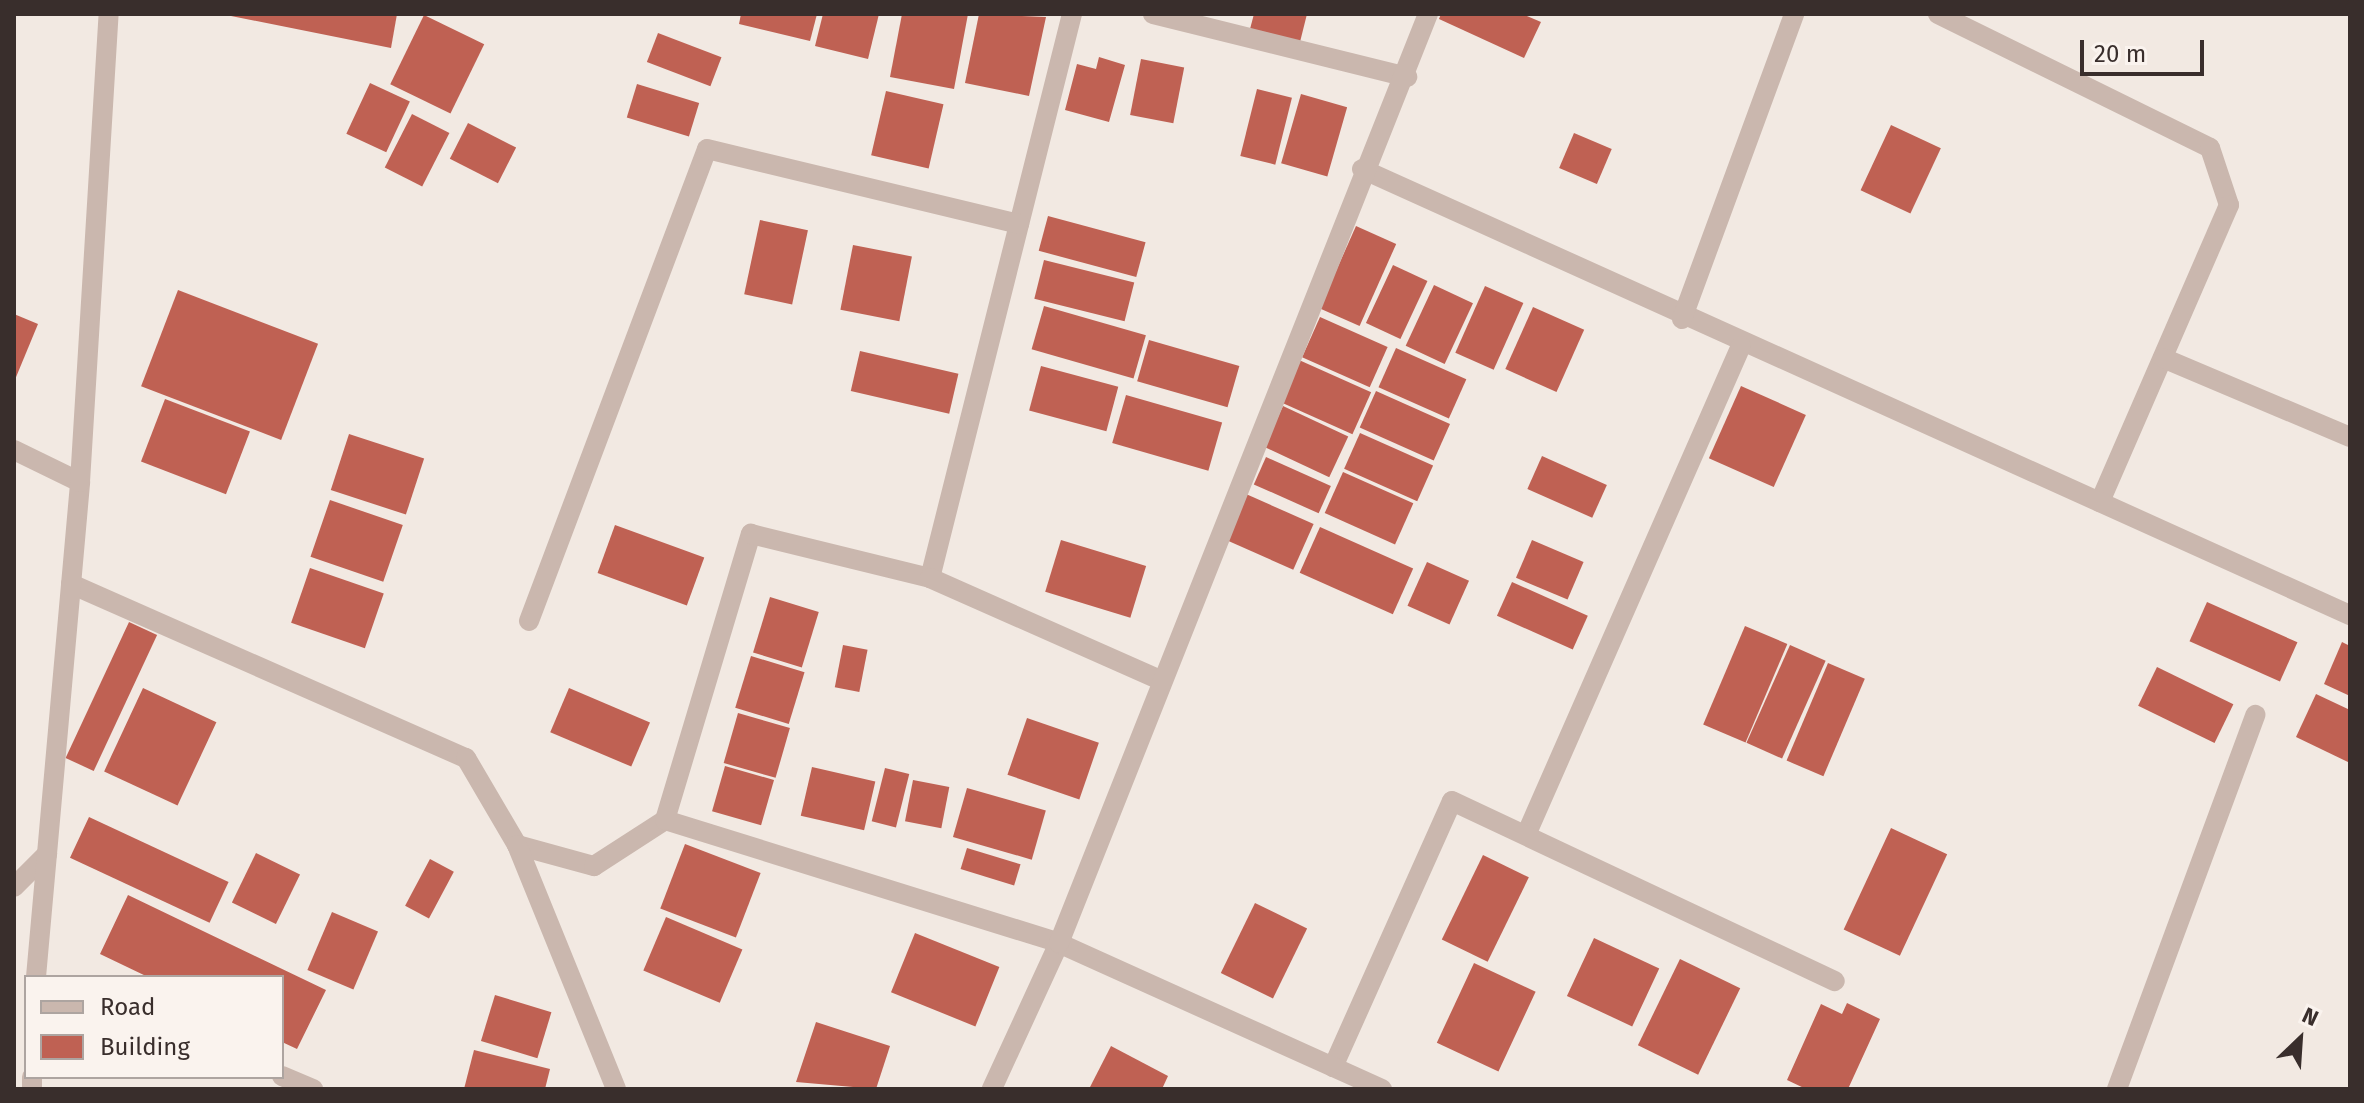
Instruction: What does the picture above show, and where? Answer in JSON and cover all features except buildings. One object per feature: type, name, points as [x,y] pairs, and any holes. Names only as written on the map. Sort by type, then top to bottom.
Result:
[{"type":"street","points":[[41,975],[47,854],[80,482],[109,14]]},
{"type":"street","points":[[930,578],[1072,14]]},
{"type":"street","points":[[1153,14],[1407,77]]},
{"type":"street","points":[[992,1089],[1059,943],[1362,169],[1407,77],[1428,14]]},
{"type":"street","points":[[1682,319],[1794,14]]},
{"type":"street","points":[[1938,14],[2210,148],[2229,205],[2100,502]]},
{"type":"street","points":[[529,621],[707,149],[1019,224]]},
{"type":"street","points":[[1362,169],[1741,346],[2350,615]]},
{"type":"street","points":[[1526,835],[1741,346]]},
{"type":"street","points":[[2163,358],[2350,437]]},
{"type":"street","points":[[14,450],[80,482]]},
{"type":"street","points":[[517,845],[594,866],[665,820],[751,534],[930,578],[1162,681]]},
{"type":"street","points":[[71,584],[466,758],[517,845],[616,1089]]},
{"type":"street","points":[[2117,1089],[2255,715]]},
{"type":"street","points":[[1333,1067],[1452,801],[1835,981]]},
{"type":"street","points":[[665,820],[1059,943],[1382,1089]]},
{"type":"street","points":[[14,887],[47,854]]},
{"type":"street","points":[[284,1077],[313,1089]]}]
